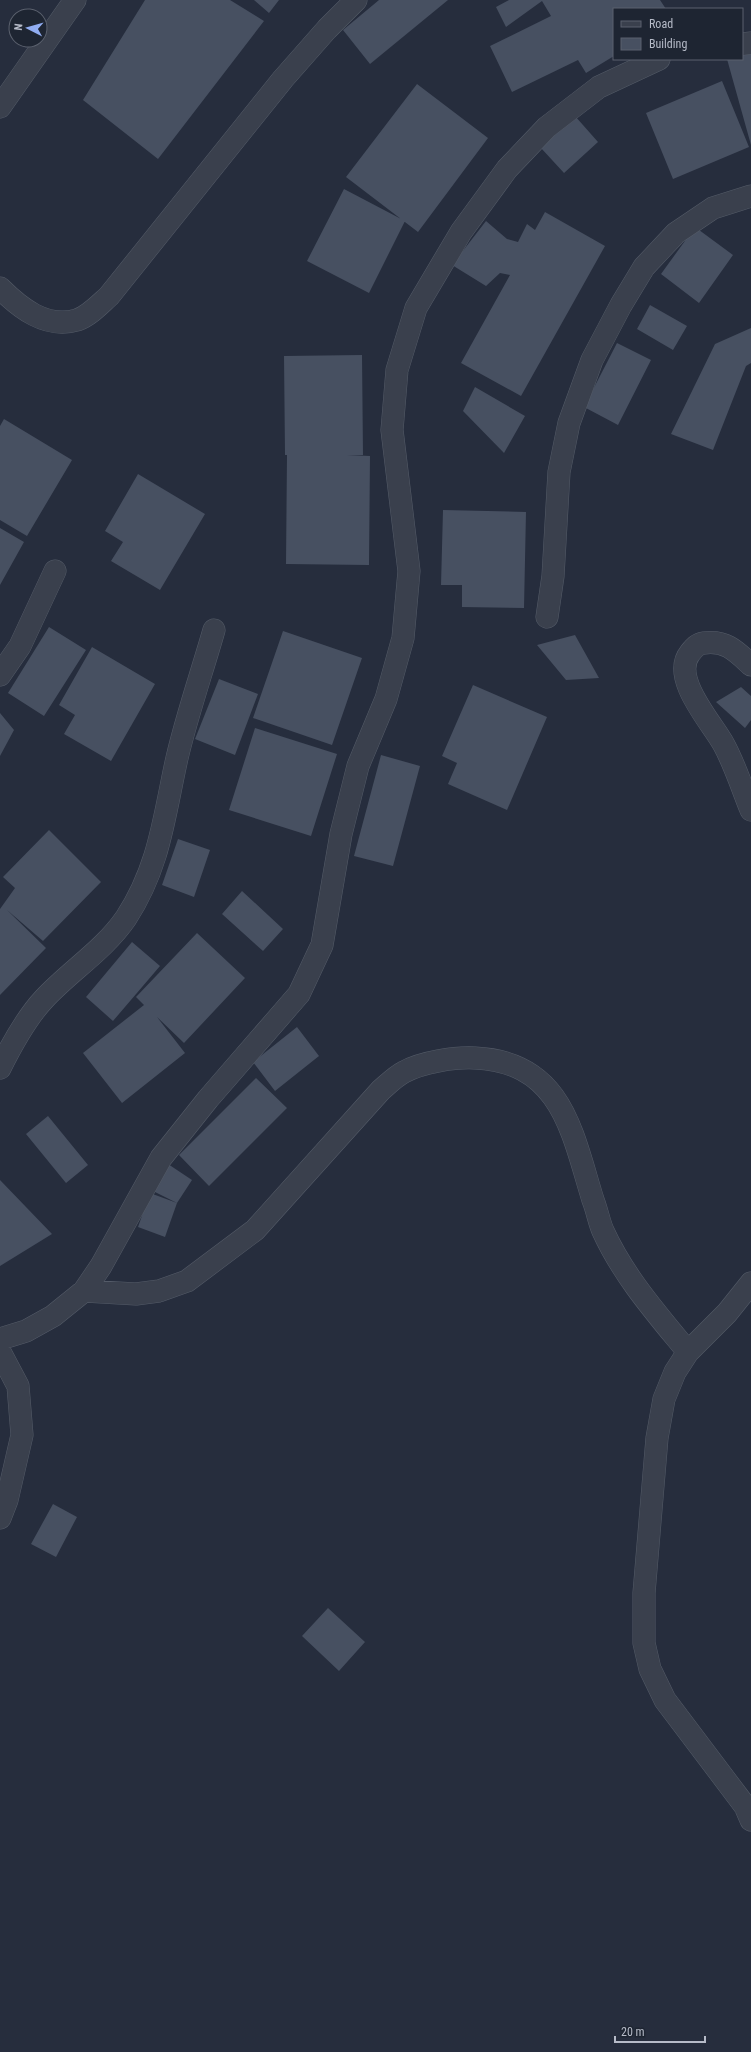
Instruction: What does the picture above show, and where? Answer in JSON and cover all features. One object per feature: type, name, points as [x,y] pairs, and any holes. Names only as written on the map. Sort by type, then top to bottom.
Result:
[{"type":"street","points":[[0,107],[75,0]]},
{"type":"street","points":[[0,288],[17,305],[29,314],[43,318],[60,322],[77,320],[91,312],[109,296],[283,79],[327,29],[356,0]]},
{"type":"street","points":[[0,1339],[26,1331],[53,1316],[84,1291],[101,1266],[161,1158],[208,1099],[299,994],[322,945],[341,834],[358,766],[386,699],[403,638],[409,571],[392,430],[397,370],[416,308],[461,232],[507,169],[547,127],[599,87],[656,60]]},
{"type":"street","points":[[547,618],[553,576],[559,472],[569,423],[592,360],[621,305],[644,267],[676,233],[713,208],[751,196]]},
{"type":"street","points":[[0,675],[20,646],[55,571]]},
{"type":"street","points":[[0,1068],[12,1044],[43,999],[92,956],[125,919],[149,877],[162,837],[177,757],[214,630]]},
{"type":"street","points":[[751,665],[730,646],[712,642],[698,644],[688,655],[686,666],[687,684],[697,704],[725,746],[751,810]]},
{"type":"street","points":[[84,1291],[136,1294],[160,1291],[187,1281],[255,1230],[381,1090],[405,1071],[432,1062],[469,1058],[493,1059],[525,1070],[546,1087],[566,1115],[580,1151],[603,1230],[628,1278],[688,1352]]},
{"type":"street","points":[[751,1283],[727,1313],[688,1352],[676,1372],[664,1399],[658,1438],[644,1593],[644,1643],[650,1669],[665,1700],[746,1806],[751,1820]]},
{"type":"street","points":[[0,1352],[18,1386],[22,1435],[7,1500],[0,1518]]},
{"type":"building","points":[[145,0],[230,0],[264,21],[158,159],[83,100]]},
{"type":"building","points":[[254,0],[279,0],[269,13]]},
{"type":"building","points":[[379,0],[448,0],[370,64],[343,30]]},
{"type":"building","points":[[509,0],[660,0],[665,8],[613,8],[613,57],[586,73],[578,60],[512,92],[490,46],[551,16],[542,1],[506,27],[496,7]]},
{"type":"building","points":[[743,48],[751,50],[751,145],[727,60],[743,60]]},
{"type":"building","points":[[722,81],[749,147],[673,179],[646,113]]},
{"type":"building","points":[[417,84],[488,138],[418,232],[346,177]]},
{"type":"building","points":[[575,116],[598,142],[564,173],[541,148]]},
{"type":"building","points":[[344,189],[405,221],[369,293],[307,261]]},
{"type":"building","points":[[545,212],[605,246],[521,396],[461,363],[510,275],[500,273],[486,286],[452,265],[486,221],[507,239],[518,242],[527,224],[535,230]]},
{"type":"building","points":[[695,227],[733,255],[699,303],[661,274]]},
{"type":"building","points":[[650,305],[687,326],[673,350],[637,329]]},
{"type":"building","points":[[751,328],[751,363],[746,366],[713,450],[671,434],[715,344]]},
{"type":"building","points":[[617,343],[651,360],[618,425],[584,407]]},
{"type":"building","points":[[362,355],[363,455],[347,455],[370,456],[369,565],[286,564],[287,455],[285,455],[284,356]]},
{"type":"building","points":[[475,387],[525,416],[504,453],[463,411]]},
{"type":"building","points":[[4,419],[72,460],[27,536],[0,520],[0,426]]},
{"type":"building","points":[[138,474],[205,514],[160,590],[111,561],[123,542],[105,531]]},
{"type":"building","points":[[443,510],[526,512],[524,608],[462,607],[462,585],[441,585]]},
{"type":"building","points":[[0,528],[24,542],[0,585]]},
{"type":"building","points":[[49,627],[86,650],[44,716],[8,693]]},
{"type":"building","points":[[283,631],[362,658],[332,745],[253,718]]},
{"type":"building","points":[[575,635],[599,678],[566,680],[537,645]]},
{"type":"building","points":[[92,647],[155,684],[111,761],[64,734],[75,715],[59,705]]},
{"type":"building","points":[[219,679],[258,694],[235,755],[195,739]]},
{"type":"building","points":[[473,685],[547,717],[507,810],[448,784],[457,763],[442,756]]},
{"type":"building","points":[[741,687],[751,696],[751,720],[745,728],[716,702]]},
{"type":"building","points":[[0,713],[14,730],[0,756]]},
{"type":"building","points":[[255,728],[337,754],[311,836],[229,810]]},
{"type":"building","points":[[381,755],[420,766],[393,866],[354,856]]},
{"type":"building","points":[[49,830],[101,882],[43,941],[7,910],[46,948],[0,995],[0,909],[15,888],[3,877]]},
{"type":"building","points":[[178,839],[210,850],[194,897],[162,885]]},
{"type":"building","points":[[242,891],[283,929],[263,951],[222,914]]},
{"type":"building","points":[[197,933],[245,978],[184,1043],[157,1017],[185,1053],[122,1103],[83,1053],[144,1005],[136,997]]},
{"type":"building","points":[[132,942],[160,966],[113,1021],[86,997]]},
{"type":"building","points":[[297,1027],[319,1056],[275,1091],[253,1062]]},
{"type":"building","points":[[256,1078],[287,1108],[209,1186],[179,1155]]},
{"type":"building","points":[[48,1116],[88,1165],[66,1183],[26,1134]]},
{"type":"building","points":[[168,1164],[192,1180],[177,1203],[153,1191]]},
{"type":"building","points":[[0,1180],[52,1234],[0,1266]]},
{"type":"building","points":[[150,1193],[177,1203],[165,1237],[138,1227]]},
{"type":"building","points":[[53,1504],[77,1517],[56,1557],[31,1544]]},
{"type":"building","points":[[328,1608],[365,1642],[339,1671],[302,1636]]}]
